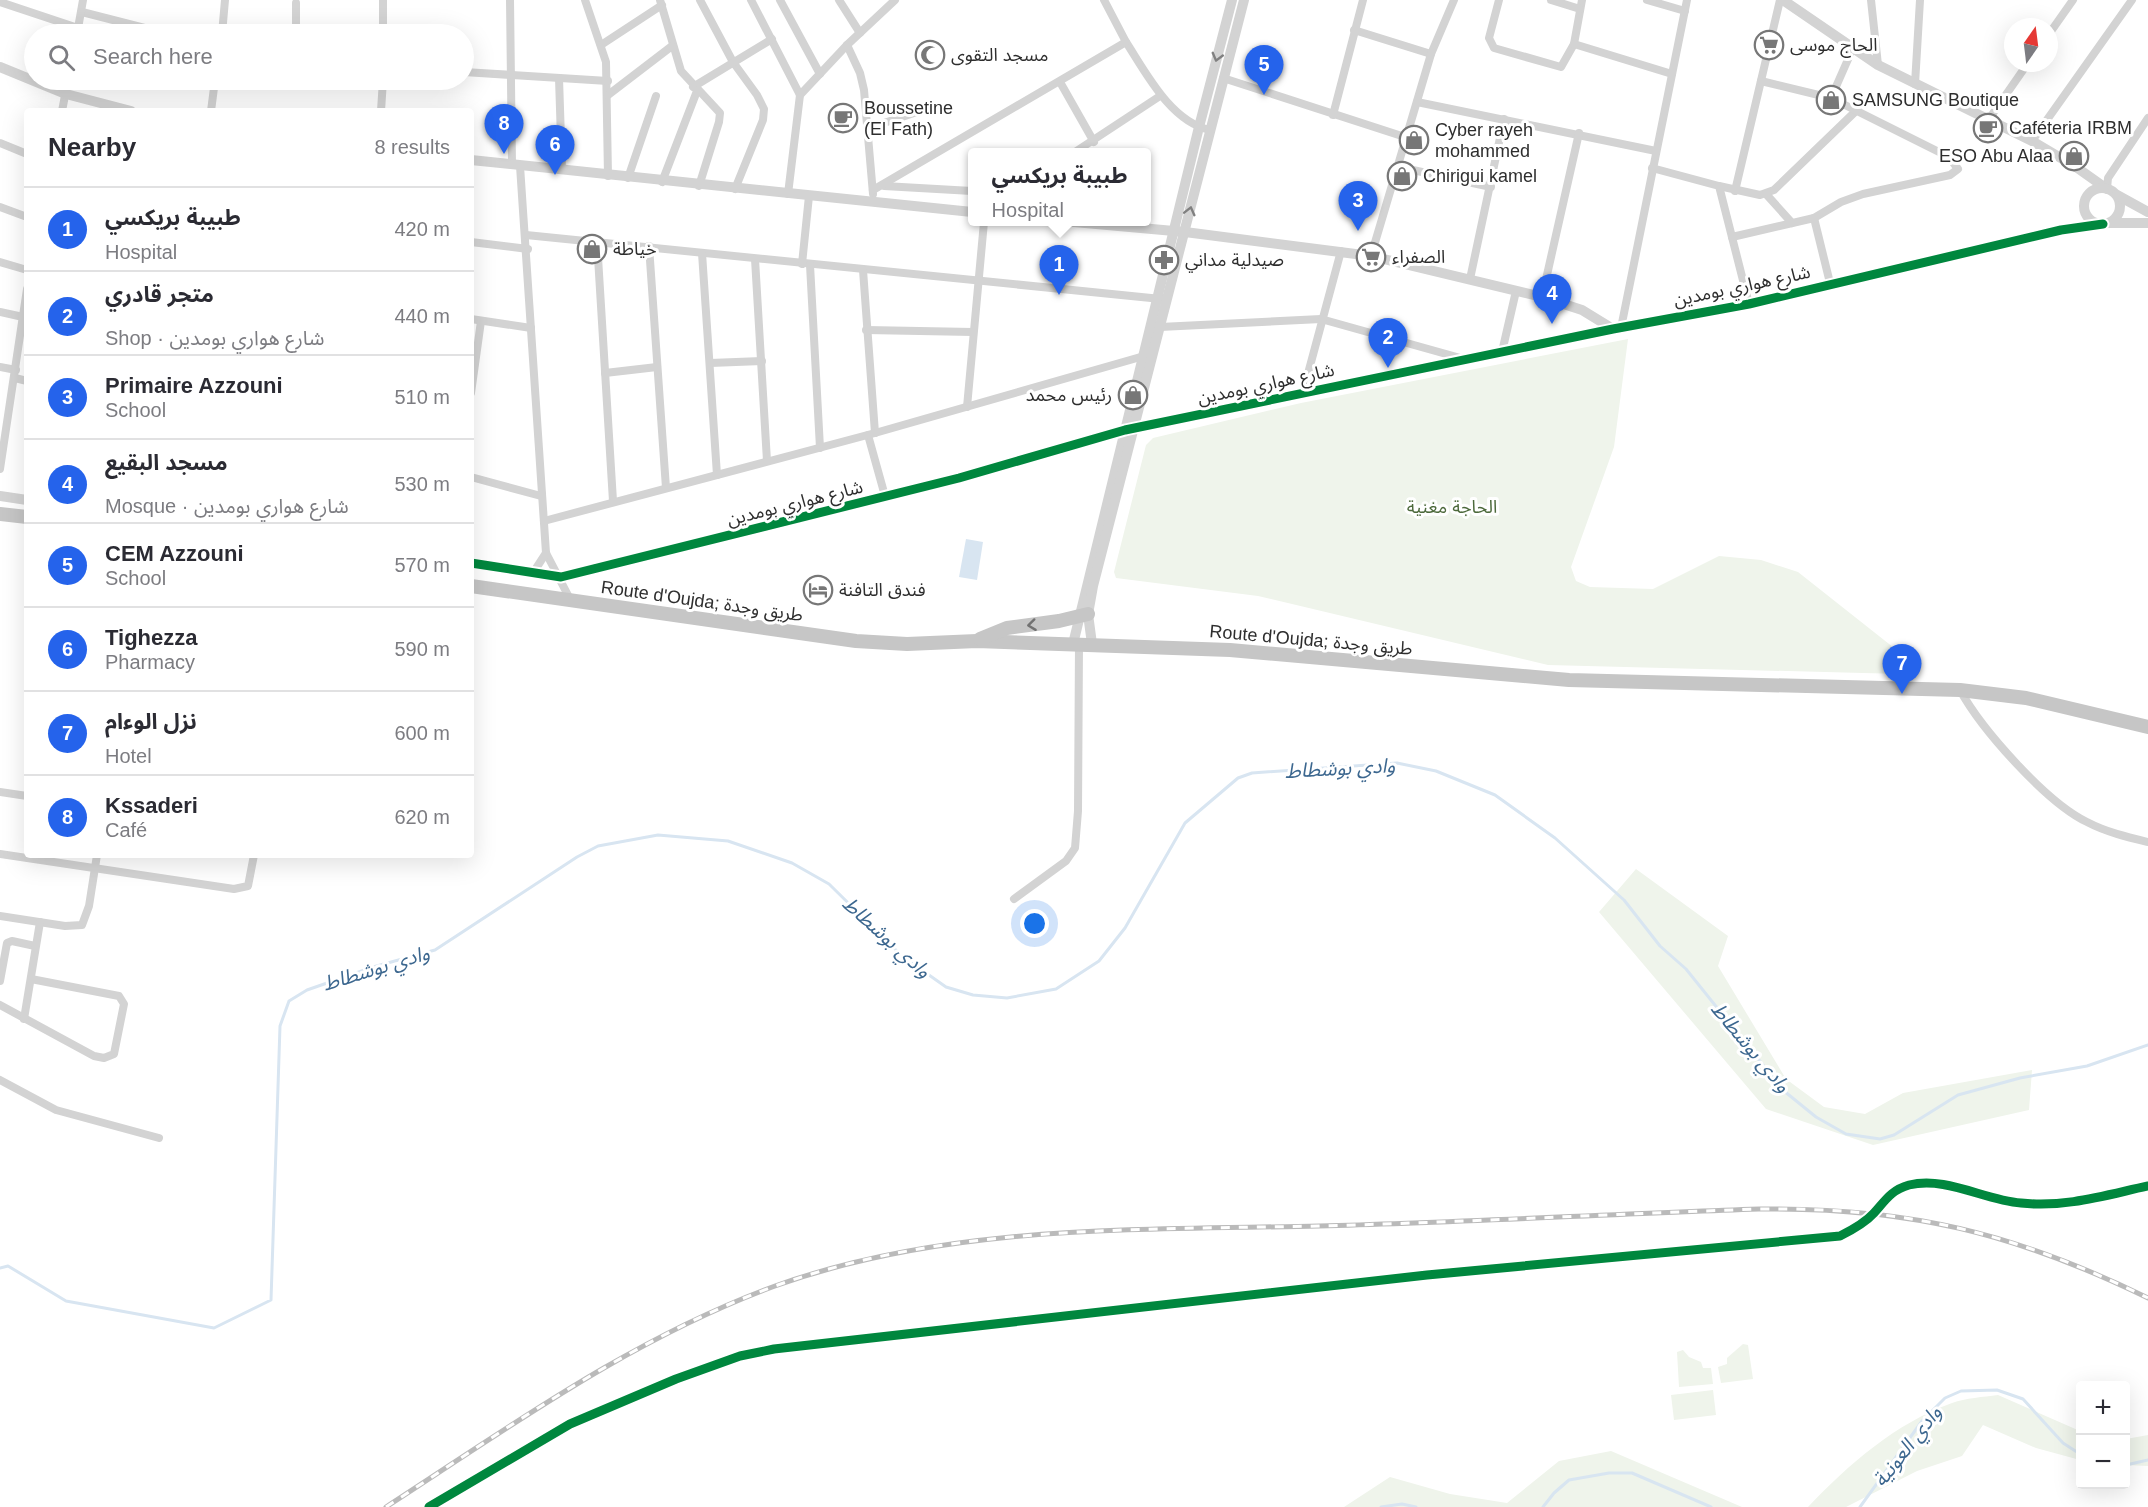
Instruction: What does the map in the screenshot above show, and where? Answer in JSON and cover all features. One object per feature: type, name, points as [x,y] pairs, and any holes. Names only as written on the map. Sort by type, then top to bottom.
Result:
[{"type":"main road","points":[[0,514],[24,518]]},
{"type":"main road","name":"Route d'Oujda; طريق وجدة","points":[[474,586],[856,641],[907,644],[976,641],[1082,644],[1284,654],[1569,680],[1960,690],[2026,698],[2148,727]]},
{"type":"main road","points":[[976,641],[1007,628],[1084,615]]},
{"type":"street","points":[[79,24],[83,0]]},
{"type":"street","points":[[223,24],[225,0]]},
{"type":"street","points":[[383,0],[383,24]]},
{"type":"street","points":[[510,0],[516,165],[528,249],[546,553],[561,577],[571,602]]},
{"type":"street","points":[[585,0],[601,45],[608,81],[608,176]]},
{"type":"street","points":[[700,0],[733,62],[764,109],[762,120],[735,189]]},
{"type":"street","points":[[751,0],[800,95],[788,194]]},
{"type":"street","points":[[780,0],[820,74]]},
{"type":"street","points":[[839,0],[860,33]]},
{"type":"street","points":[[800,95],[894,0]]},
{"type":"street","points":[[1104,0],[1126,42],[1160,96],[1198,127],[1210,130]]},
{"type":"street","points":[[1180,232],[1198,127],[1232,0]]},
{"type":"street","points":[[1130,430],[1144,356],[1210,130],[1244,0]]},
{"type":"street","points":[[1333,115],[1363,0]]},
{"type":"street","points":[[1371,256],[1408,138],[1431,54],[1454,0]]},
{"type":"street","points":[[1499,0],[1489,38],[1494,48],[1561,68],[1574,44],[1581,4],[1551,0]]},
{"type":"street","points":[[1647,0],[1685,11]]},
{"type":"street","points":[[1116,226],[1371,256],[1542,297],[1582,310],[1617,328],[1687,0]]},
{"type":"street","points":[[1736,190],[1782,0],[1878,65],[2032,141],[2148,212]]},
{"type":"street","points":[[1871,0],[1878,65]]},
{"type":"street","points":[[1915,84],[1920,0]]},
{"type":"street","points":[[2058,21],[2073,0]]},
{"type":"street","points":[[2032,141],[2132,0]]},
{"type":"street","points":[[601,45],[661,2],[681,71],[695,89],[718,109],[720,117],[699,186]]},
{"type":"street","points":[[0,3],[58,24]]},
{"type":"street","points":[[296,3],[296,24]]},
{"type":"street","points":[[82,12],[129,24]]},
{"type":"street","points":[[1354,30],[1431,54]]},
{"type":"street","points":[[662,182],[695,89],[733,62],[772,39]]},
{"type":"street","points":[[873,196],[883,186],[1126,42]]},
{"type":"street","points":[[1574,44],[1672,74]]},
{"type":"street","points":[[847,45],[860,73],[869,128],[873,196]]},
{"type":"street","points":[[608,95],[672,46]]},
{"type":"street","points":[[1831,98],[1853,48]]},
{"type":"street","points":[[0,67],[24,77]]},
{"type":"street","points":[[1989,119],[2022,72]]},
{"type":"street","points":[[474,73],[608,81]]},
{"type":"street","points":[[560,78],[562,170]]},
{"type":"street","points":[[1223,78],[1408,138]]},
{"type":"street","points":[[1732,237],[1814,218],[1841,202],[1863,194],[1950,175],[1958,169],[1949,157],[1857,109],[1831,98],[1761,81]]},
{"type":"street","points":[[1060,82],[1094,142]]},
{"type":"street","points":[[56,90],[120,108]]},
{"type":"street","points":[[63,108],[67,90]]},
{"type":"street","points":[[211,108],[214,90]]},
{"type":"street","points":[[381,108],[382,90]]},
{"type":"street","points":[[628,178],[656,96]]},
{"type":"street","points":[[1084,148],[1160,96]]},
{"type":"street","points":[[1417,102],[1656,151]]},
{"type":"street","points":[[1652,168],[1736,190],[1766,194],[1774,190],[1857,109]]},
{"type":"street","points":[[869,128],[923,110]]},
{"type":"street","points":[[2085,206],[2090,219],[2106,224],[2120,211],[2108,178],[2148,118]]},
{"type":"street","points":[[1470,279],[1504,119]]},
{"type":"street","points":[[1542,297],[1579,134]]},
{"type":"street","points":[[0,143],[24,153]]},
{"type":"street","points":[[474,160],[809,196],[873,196],[968,211]]},
{"type":"street","points":[[1399,167],[1491,187]]},
{"type":"street","points":[[2073,228],[2081,220],[2085,206],[2085,183],[2076,167]]},
{"type":"street","points":[[883,186],[968,191]]},
{"type":"street","points":[[1719,186],[1749,304]]},
{"type":"street","points":[[2085,206],[2096,189],[2112,192]]},
{"type":"street","points":[[1766,194],[1792,223]]},
{"type":"street","points":[[809,196],[806,264],[820,448]]},
{"type":"street","points":[[0,207],[24,217]]},
{"type":"street","points":[[1814,218],[1830,283]]},
{"type":"street","name":"شارع هواري بومدين","points":[[474,563],[561,577],[885,496],[1130,430],[1617,328],[1749,304],[1830,283],[2073,228],[2148,223]]},
{"type":"street","points":[[967,407],[984,226]]},
{"type":"street","points":[[526,235],[1162,299]]},
{"type":"street","points":[[597,241],[614,501]]},
{"type":"street","points":[[474,242],[528,249]]},
{"type":"street","points":[[649,246],[666,488]]},
{"type":"street","points":[[1303,392],[1341,251]]},
{"type":"street","points":[[702,254],[717,475]]},
{"type":"street","points":[[754,259],[767,461]]},
{"type":"street","points":[[0,262],[24,269]]},
{"type":"street","points":[[863,270],[871,434],[885,496]]},
{"type":"street","points":[[1502,352],[1516,291]]},
{"type":"street","points":[[1014,899],[1066,861],[1075,848],[1084,615],[1130,430],[1160,327],[1162,299]]},
{"type":"street","points":[[0,312],[23,317]]},
{"type":"street","points":[[0,469],[4,427],[24,312]]},
{"type":"street","points":[[1160,327],[1322,319],[1467,360]]},
{"type":"street","points":[[474,320],[531,328]]},
{"type":"street","points":[[474,371],[481,321]]},
{"type":"street","points":[[866,330],[974,332]]},
{"type":"street","points":[[544,521],[871,434],[1144,356]]},
{"type":"street","points":[[710,363],[762,361]]},
{"type":"street","points":[[0,367],[24,379]]},
{"type":"street","points":[[605,373],[657,367]]},
{"type":"street","points":[[474,478],[541,496]]},
{"type":"street","points":[[0,496],[24,500]]},
{"type":"street","points":[[533,573],[546,553]]},
{"type":"street","points":[[1082,644],[1084,615]]},
{"type":"street","points":[[1960,690],[1975,714],[1992,734],[2038,784],[2069,812],[2101,828],[2148,842]]},
{"type":"street","points":[[0,792],[24,796]]},
{"type":"street","points":[[0,854],[24,858]]},
{"type":"street","points":[[27,858],[243,888],[251,881],[255,858]]},
{"type":"street","points":[[0,916],[73,927],[82,925],[87,913],[97,858]]},
{"type":"street","points":[[24,1019],[40,922]]},
{"type":"street","points":[[0,981],[2,958],[9,941],[35,946]]},
{"type":"street","points":[[0,1005],[99,1058],[108,1058],[115,1051],[124,1004],[119,996],[31,979]]},
{"type":"street","points":[[0,1080],[56,1110],[159,1138]]},
{"type":"street","points":[[429,1507],[570,1424],[676,1379],[740,1356],[774,1349],[1415,1276],[1840,1236],[1866,1220],[1890,1194],[1917,1184],[1948,1186],[2010,1202],[2049,1205],[2083,1201],[2148,1186]]},
{"type":"green space","name":"الحاجة مغنية","points":[[1628,339],[1614,447],[1571,567],[1576,581],[1590,587],[1653,589],[1719,556],[1761,560],[1798,572],[1903,655],[1901,674],[1548,665],[1258,596],[1116,578],[1114,572],[1146,445],[1153,438],[1301,403]]},
{"type":"green space","points":[[1636,869],[1728,936],[1718,966],[1786,1079],[1824,1107],[1865,1114],[1903,1093],[2032,1070],[2029,1110],[1873,1145],[1766,1109],[1599,912]]},
{"type":"green space","points":[[1743,1344],[1748,1345],[1753,1379],[1721,1383],[1718,1367],[1727,1364],[1727,1358]]},
{"type":"green space","points":[[1683,1350],[1689,1357],[1701,1362],[1703,1368],[1711,1368],[1713,1384],[1679,1387],[1677,1352]]},
{"type":"green space","points":[[1713,1390],[1716,1415],[1674,1420],[1671,1395]]},
{"type":"green space","points":[[1998,1395],[2076,1429],[2076,1459],[2036,1448],[1983,1425],[1962,1456],[1917,1471],[1846,1507],[1808,1507],[1857,1460],[1893,1433],[1931,1411],[1957,1401]]},
{"type":"green space","points":[[2148,1435],[2148,1466],[2130,1465],[2130,1438]]},
{"type":"green space","points":[[1611,1451],[1742,1507],[1344,1507],[1390,1477],[1450,1494],[1507,1503],[1559,1461]]},
{"type":"shaded area","points":[[966,539],[983,542],[977,580],[959,577]]},
{"type":"waterway","name":"وادي بوشطاط","points":[[0,1268],[8,1266],[66,1301],[214,1328],[271,1300],[280,1026],[289,1001],[307,990],[373,967],[435,950],[577,857],[598,846],[658,835],[728,841],[792,863],[829,884],[902,956],[946,987],[973,995],[1007,998],[1056,989],[1099,961],[1125,928],[1185,823],[1238,778],[1252,773],[1397,763],[1436,771],[1495,795],[1555,838],[1624,900],[1660,946],[1686,969],[1784,1091],[1816,1117],[1846,1134],[1880,1139],[1894,1135],[1958,1095],[2020,1078],[2087,1066],[2148,1045]]},
{"type":"waterway","name":"وادي العونية","points":[[1860,1507],[1922,1421],[1945,1398],[1961,1391],[1997,1390],[2023,1399],[2063,1443],[2076,1451]]},
{"type":"waterway","name":"وادي العونية","points":[[2130,1464],[2148,1460]]},
{"type":"waterway","name":"وادي العونية","points":[[1543,1507],[1569,1480],[1609,1473],[1632,1473],[1711,1507]]},
{"type":"waterway","name":"وادي العونية","points":[[1381,1507],[1402,1504],[1416,1507]]},
{"type":"railway","points":[[386,1507],[527,1415],[622,1357],[723,1307],[775,1286],[841,1266],[907,1251],[975,1241],[1113,1230],[1374,1224],[1759,1209],[1813,1210],[1864,1213],[1960,1228],[2052,1256],[2148,1298]]},
{"type":"cycle path","points":[[474,563],[561,577],[959,478],[1125,430],[1613,329],[1749,304],[2061,230],[2103,224]]},
{"type":"cycle path","points":[[429,1507],[570,1424],[676,1379],[740,1356],[774,1349],[1427,1275],[1840,1236],[1867,1220],[1897,1190],[1923,1183],[1951,1186],[2007,1201],[2037,1204],[2085,1200],[2148,1186]]},
{"type":"place","name":"الحاج موسى","points":[[1769,45]]},
{"type":"place","name":"مسجد التقوى","points":[[930,55]]},
{"type":"place","name":"CEM Azzouni","points":[[1264,95]]},
{"type":"place","name":"SAMSUNG Boutique","points":[[1831,100]]},
{"type":"place","name":"Boussetine (El Fath)","points":[[843,118]]},
{"type":"place","name":"Caféteria IRBM","points":[[1988,128]]},
{"type":"place","name":"Cyber rayeh mohammed","points":[[1414,140]]},
{"type":"place","name":"Kssaderi","points":[[504,154]]},
{"type":"place","name":"ESO Abu Alaa","points":[[2074,156]]},
{"type":"place","name":"Tighezza","points":[[555,175]]},
{"type":"place","name":"Chirigui kamel","points":[[1402,176]]},
{"type":"place","name":"Primaire Azzouni","points":[[1358,231]]},
{"type":"place","name":"خياطة","points":[[592,249]]},
{"type":"place","name":"الصفراء","points":[[1371,257]]},
{"type":"place","name":"صيدلية مداني","points":[[1164,260]]},
{"type":"place","name":"طبيبة بريكسي","points":[[1059,295]]},
{"type":"place","name":"مسجد البقيع","points":[[1552,324]]},
{"type":"place","name":"متجر قادري","points":[[1388,368]]},
{"type":"place","name":"رئيس محمد","points":[[1133,395]]},
{"type":"place","name":"فندق التافنة","points":[[818,590]]},
{"type":"place","name":"نزل الوءام","points":[[1902,694]]}]
